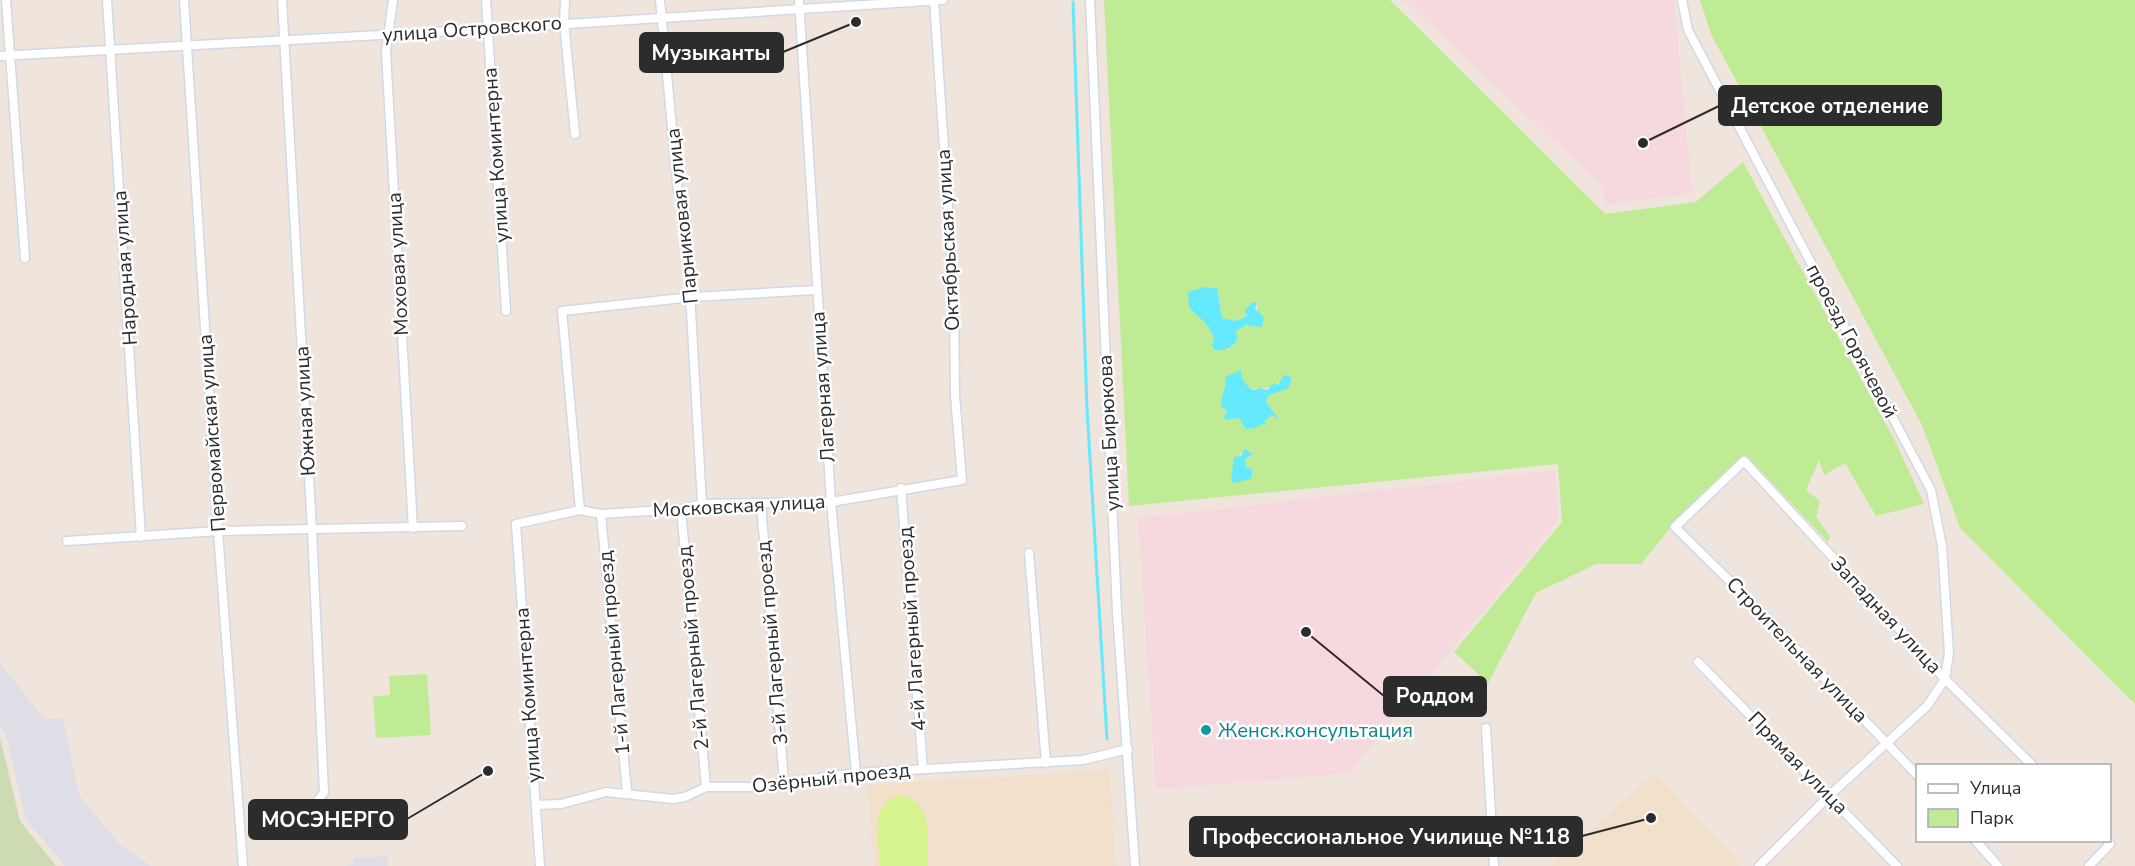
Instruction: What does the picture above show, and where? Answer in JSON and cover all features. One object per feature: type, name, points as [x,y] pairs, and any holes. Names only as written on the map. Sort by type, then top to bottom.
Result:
[{"type":"street","points":[[6,0],[4,55],[25,258]]},
{"type":"street","name":"Народная улица","points":[[107,0],[141,537]]},
{"type":"street","name":"Первомайская улица","points":[[184,0],[218,531],[243,866]]},
{"type":"street","name":"Южная улица","points":[[282,0],[312,530],[324,792],[306,818]]},
{"type":"street","name":"Моховая улица","points":[[393,0],[386,52],[413,528]]},
{"type":"street","name":"улица Коминтерна","points":[[486,0],[506,310]]},
{"type":"street","points":[[565,0],[564,23],[575,134]]},
{"type":"street","name":"Парниковая улица","points":[[660,0],[678,192],[685,205],[702,504]]},
{"type":"street","name":"Лагерная улица","points":[[799,0],[831,502],[856,772]]},
{"type":"street","name":"улица Островского","points":[[4,55],[488,29],[937,0]]},
{"type":"street","name":"Октябрьская улица","points":[[937,0],[954,297],[955,395],[962,480]]},
{"type":"street","name":"улица Бирюкова","points":[[1090,0],[1117,612],[1135,866]]},
{"type":"street","name":"проезд Горячевой","points":[[1683,0],[1688,30],[1930,490],[1942,546],[1949,652],[1945,679],[1934,698],[1830,795],[1766,864]]},
{"type":"street","points":[[580,510],[562,311],[692,297],[816,290]]},
{"type":"street","name":"Западная улица","points":[[1744,461],[1945,679],[2032,764]]},
{"type":"street","name":"Строительная улица","points":[[1744,461],[1675,527],[1887,742],[1916,775]]},
{"type":"street","name":"Московская улица","points":[[516,524],[580,510],[601,514],[681,509],[702,504],[831,502],[901,488],[962,480]]},
{"type":"street","name":"4-й Лагерный проезд","points":[[901,488],[923,769]]},
{"type":"street","name":"3-й Лагерный проезд","points":[[761,504],[784,782]]},
{"type":"street","name":"2-й Лагерный проезд","points":[[681,509],[706,787]]},
{"type":"street","name":"1-й Лагерный проезд","points":[[601,514],[627,792]]},
{"type":"street","name":"улица Коминтерна","points":[[516,524],[540,866]]},
{"type":"street","points":[[66,541],[218,531],[462,526]]},
{"type":"street","points":[[1029,553],[1046,763]]},
{"type":"street","name":"Прямая улица","points":[[1698,662],[1897,866]]},
{"type":"street","points":[[1486,728],[1494,866]]},
{"type":"street","name":"Озёрный проезд","points":[[536,805],[561,804],[606,792],[627,792],[673,799],[686,797],[706,787],[754,787],[856,772],[1083,760],[1128,749]]},
{"type":"street","points":[[1977,842],[1998,866]]},
{"type":"street","points":[[2089,866],[2108,842]]},
{"type":"shaded area","points":[[1403,0],[1674,0],[1692,194],[1605,205],[1603,187]]},
{"type":"shaded area","points":[[1555,470],[1558,522],[1348,774],[1156,789],[1138,518]]},
{"type":"shaded area","points":[[0,663],[44,719],[63,719],[79,795],[120,845],[151,866],[65,866],[25,818],[6,734],[0,728]]},
{"type":"shaded area","points":[[1109,770],[1116,866],[874,866],[867,785]]},
{"type":"shaded area","points":[[1654,773],[1741,864],[1739,866],[1551,866]]},
{"type":"shaded area","points":[[388,856],[388,866],[343,866],[353,865],[353,858]]},
{"type":"green space","points":[[1104,0],[1390,0],[1605,214],[1696,202],[1743,162],[1896,443],[1924,504],[1876,516],[1845,463],[1824,475],[1819,460],[1806,490],[1820,501],[1816,517],[1830,536],[1828,542],[1746,455],[1685,510],[1641,564],[1596,564],[1536,593],[1488,683],[1454,652],[1562,522],[1558,464],[1129,506]],"holes":[[[1205,287],[1217,288],[1222,318],[1236,321],[1247,316],[1246,313],[1251,305],[1257,303],[1257,313],[1264,317],[1253,326],[1246,325],[1235,331],[1237,341],[1227,350],[1214,341],[1208,326],[1189,308],[1190,295]],[[1289,376],[1292,381],[1286,389],[1269,395],[1266,402],[1278,419],[1272,415],[1257,425],[1245,424],[1239,418],[1226,420],[1227,384],[1260,389]],[[1242,452],[1253,454],[1245,459],[1245,466],[1253,470],[1251,479],[1231,480],[1233,468]]]},
{"type":"green space","points":[[1700,0],[2135,0],[2135,704],[1960,528],[1922,425],[1711,34]]},
{"type":"green space","points":[[427,674],[431,735],[376,738],[373,697],[390,695],[389,676]]},
{"type":"green space","points":[[0,737],[20,821],[56,866],[0,866]]},
{"type":"green space","points":[[899,795],[910,798],[923,812],[928,833],[928,866],[880,866],[877,835],[879,815],[889,800]]},
{"type":"water","points":[[1205,287],[1217,288],[1222,318],[1236,321],[1247,316],[1245,310],[1253,302],[1257,303],[1255,309],[1264,317],[1262,327],[1246,325],[1236,331],[1237,341],[1232,346],[1215,350],[1211,345],[1214,341],[1211,331],[1189,308],[1188,292]]},
{"type":"water","points":[[1241,370],[1244,382],[1254,390],[1260,388],[1267,390],[1274,383],[1278,385],[1284,375],[1290,376],[1292,381],[1287,389],[1269,395],[1266,402],[1280,421],[1272,415],[1264,421],[1268,425],[1263,424],[1246,429],[1239,418],[1226,420],[1224,418],[1227,410],[1222,408],[1221,404],[1225,377]]},
{"type":"water","points":[[1245,449],[1253,454],[1245,459],[1245,466],[1253,470],[1251,479],[1233,483],[1231,480],[1234,457],[1241,456]]},
{"type":"waterway","points":[[1073,2],[1087,409],[1107,739]]},
{"type":"place","name":"Музыканты","points":[[856,22]]},
{"type":"place","name":"Детское отделение","points":[[1643,143]]},
{"type":"place","name":"Роддом","points":[[1306,632]]},
{"type":"place","name":"Женск.консультация","points":[[1206,730]]},
{"type":"place","name":"МОСЭНЕРГО","points":[[488,771]]},
{"type":"place","name":"Профессиональное Училище №118","points":[[1651,818]]}]
